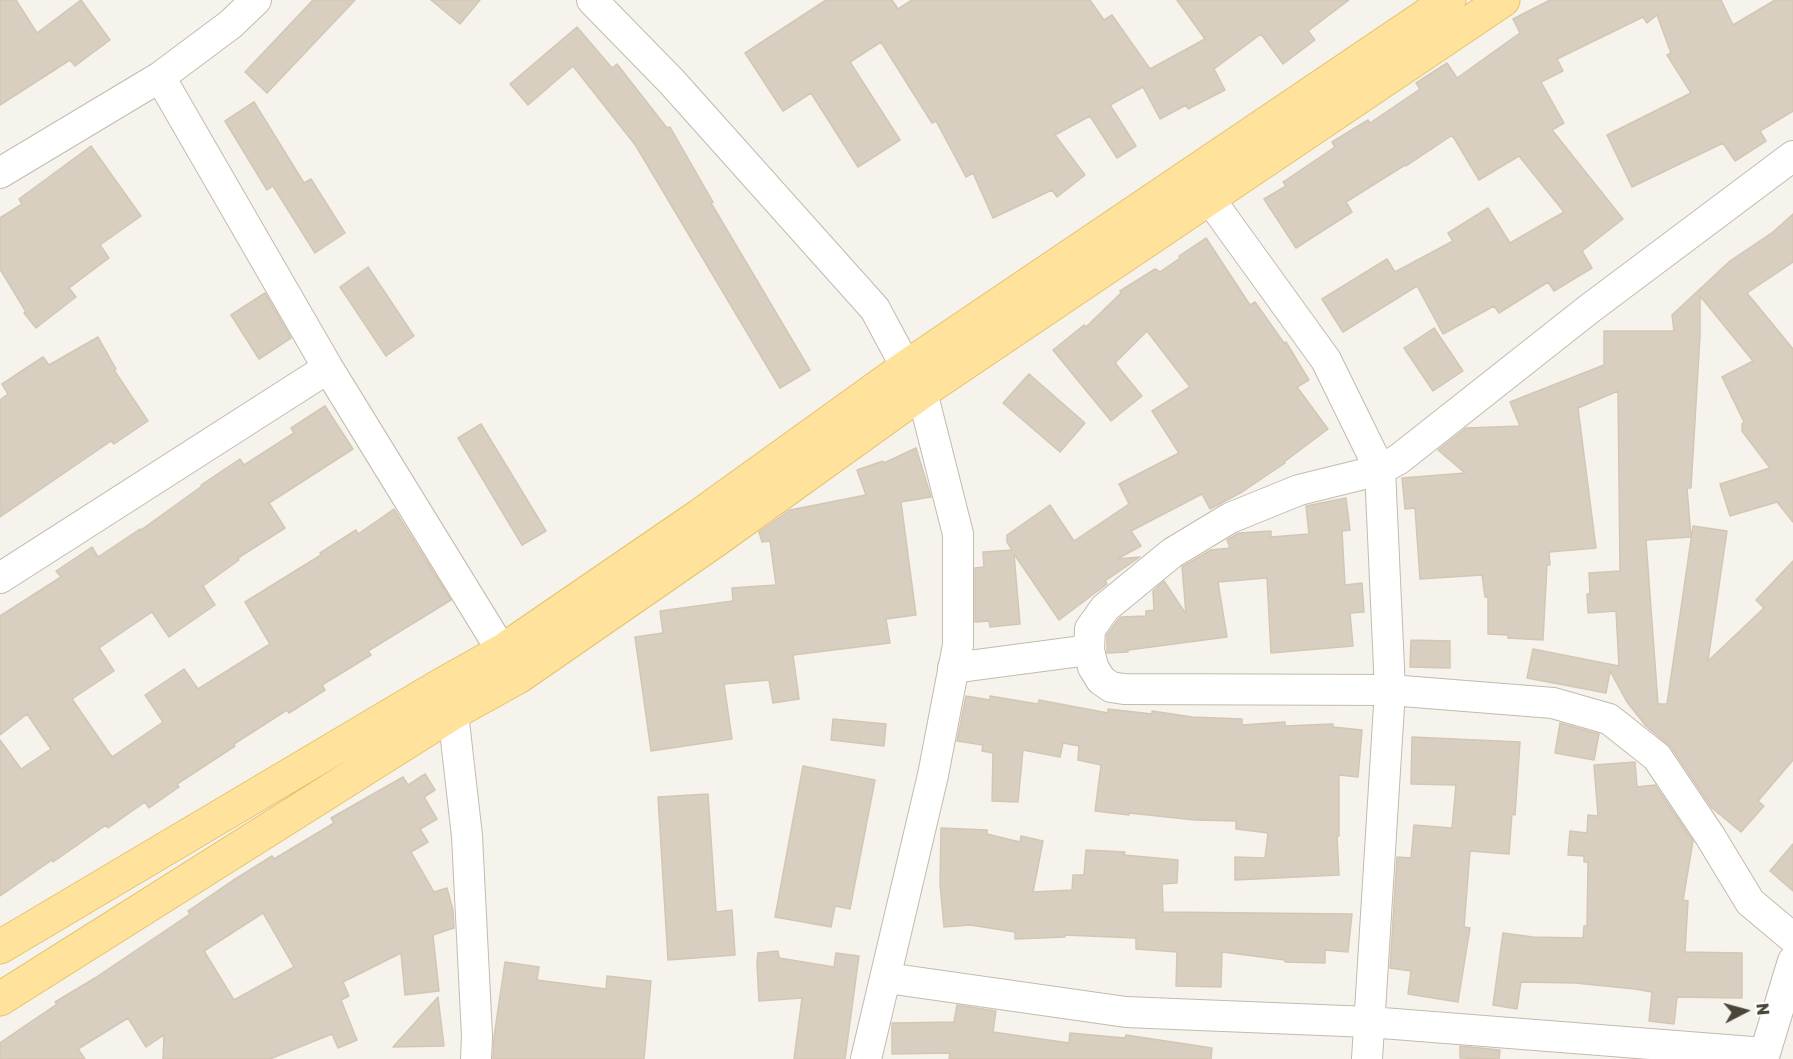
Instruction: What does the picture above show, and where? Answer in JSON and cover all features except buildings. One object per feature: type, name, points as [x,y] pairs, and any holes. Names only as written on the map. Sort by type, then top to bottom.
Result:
[{"type":"main road","points":[[0,999],[453,713],[518,677],[716,540],[914,380],[1449,0]]},
{"type":"main road","points":[[0,947],[427,693],[502,651],[699,516],[1209,198],[1503,0]]},
{"type":"street","points":[[0,173],[160,77],[231,24],[256,0]]},
{"type":"street","points":[[592,0],[672,82],[875,309],[914,380],[958,534],[958,645],[954,668],[933,775],[887,978],[866,1059]]},
{"type":"street","points":[[160,77],[328,368],[502,651]]},
{"type":"street","points":[[1793,156],[1589,309],[1412,449],[1380,470],[1299,490],[1230,518],[1172,553],[1105,608],[1090,629],[1089,650],[1093,667],[1101,680],[1111,687],[1124,689],[1390,690],[1553,703],[1609,719],[1658,758],[1710,836],[1750,902],[1793,938]]},
{"type":"street","points":[[1209,198],[1326,360],[1380,470],[1390,690],[1367,1059]]},
{"type":"street","points":[[0,578],[328,368]]},
{"type":"street","points":[[954,668],[1089,650]]},
{"type":"street","points":[[453,713],[468,836],[477,1036],[476,1059]]},
{"type":"street","points":[[887,978],[1126,1012],[1370,1022],[1765,1053],[1793,961]]}]
